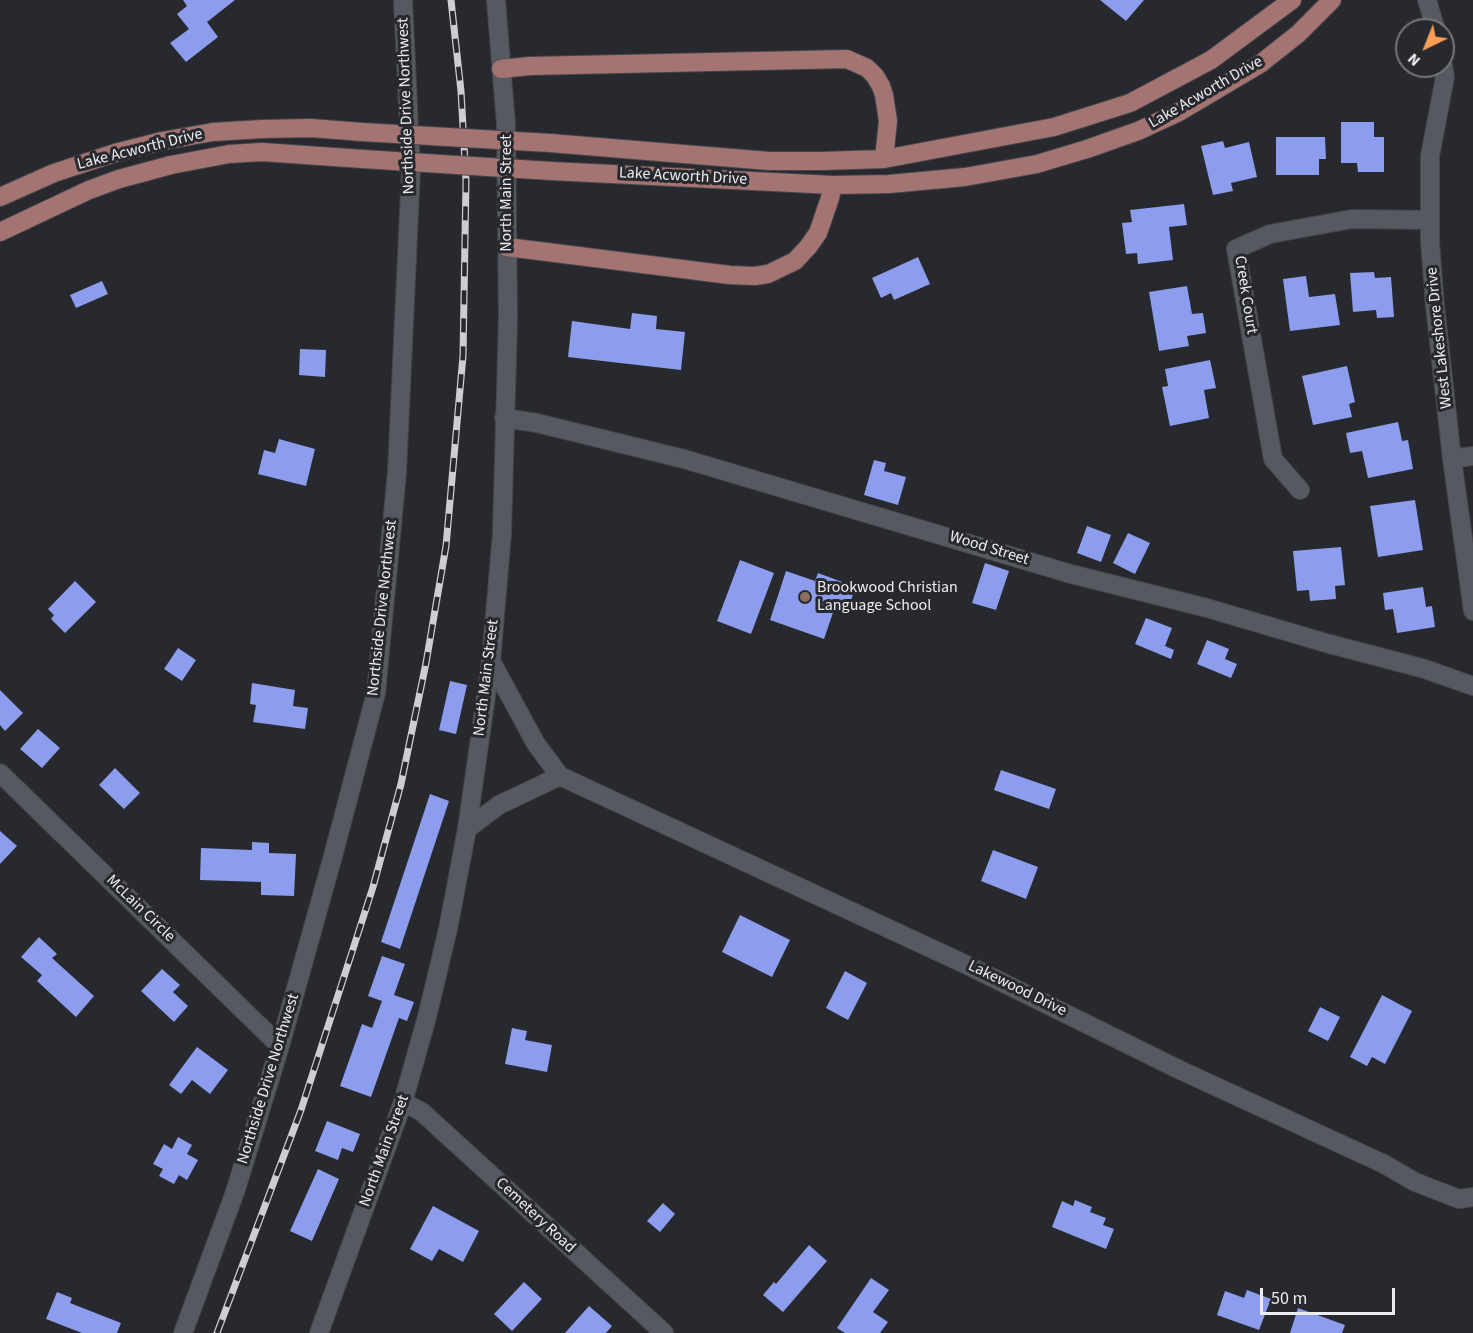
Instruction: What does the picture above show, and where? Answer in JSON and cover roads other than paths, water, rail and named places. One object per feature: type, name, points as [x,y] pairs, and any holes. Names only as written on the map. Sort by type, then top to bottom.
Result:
[{"type":"main road","name":"Lake Acworth Drive","points":[[0,197],[54,172],[115,153],[162,141],[213,132],[262,129],[311,128],[550,143],[768,161],[884,159],[1054,128],[1130,103],[1211,60],[1292,0]]},
{"type":"main road","name":"Lake Acworth Drive","points":[[0,232],[89,190],[119,179],[171,165],[230,154],[262,152],[551,171],[833,185],[915,182],[995,172],[1036,164],[1087,149],[1138,131],[1179,112],[1260,64],[1298,34],[1332,0]]},
{"type":"main road","points":[[501,69],[542,66],[847,59],[858,62],[875,76],[885,95],[888,121],[884,159]]},
{"type":"main road","points":[[507,247],[730,275],[768,274],[795,261],[808,248],[818,232],[833,185]]},
{"type":"street","name":"Northside Drive Northwest","points":[[183,1333],[235,1192],[280,1046],[376,693],[397,472],[411,170],[403,0]]},
{"type":"street","name":"North Main Street","points":[[319,1333],[403,1102],[427,1017],[448,929],[467,829],[491,661],[502,533],[508,319],[506,125],[496,0]]},
{"type":"street","points":[[1427,0],[1432,18]]},
{"type":"street","name":"West Lakeshore Drive","points":[[1445,78],[1430,156],[1430,220],[1435,306],[1452,459],[1473,611]]},
{"type":"street","name":"Creek Court","points":[[1300,490],[1273,459],[1236,249],[1270,234],[1352,219],[1430,220]]},
{"type":"street","name":"Wood Street","points":[[504,418],[537,423],[684,459],[1071,574],[1207,608],[1425,669],[1473,686]]},
{"type":"street","points":[[1452,459],[1473,456]]},
{"type":"street","name":"Lakewood Drive","points":[[491,661],[536,744],[560,776],[969,966],[1180,1070],[1384,1164],[1415,1182],[1459,1199],[1473,1197]]},
{"type":"street","name":"McLain Circle","points":[[0,773],[280,1046]]},
{"type":"street","points":[[467,829],[499,805],[560,776]]},
{"type":"street","name":"Cemetery Road","points":[[403,1102],[422,1112],[660,1332]]},
{"type":"railway","points":[[217,1333],[301,1110],[373,887],[401,784],[426,663],[446,546],[463,356],[466,181],[461,91],[451,0]]},
{"type":"place","name":"Brookwood Christian Language School","points":[[805,597]]}]
